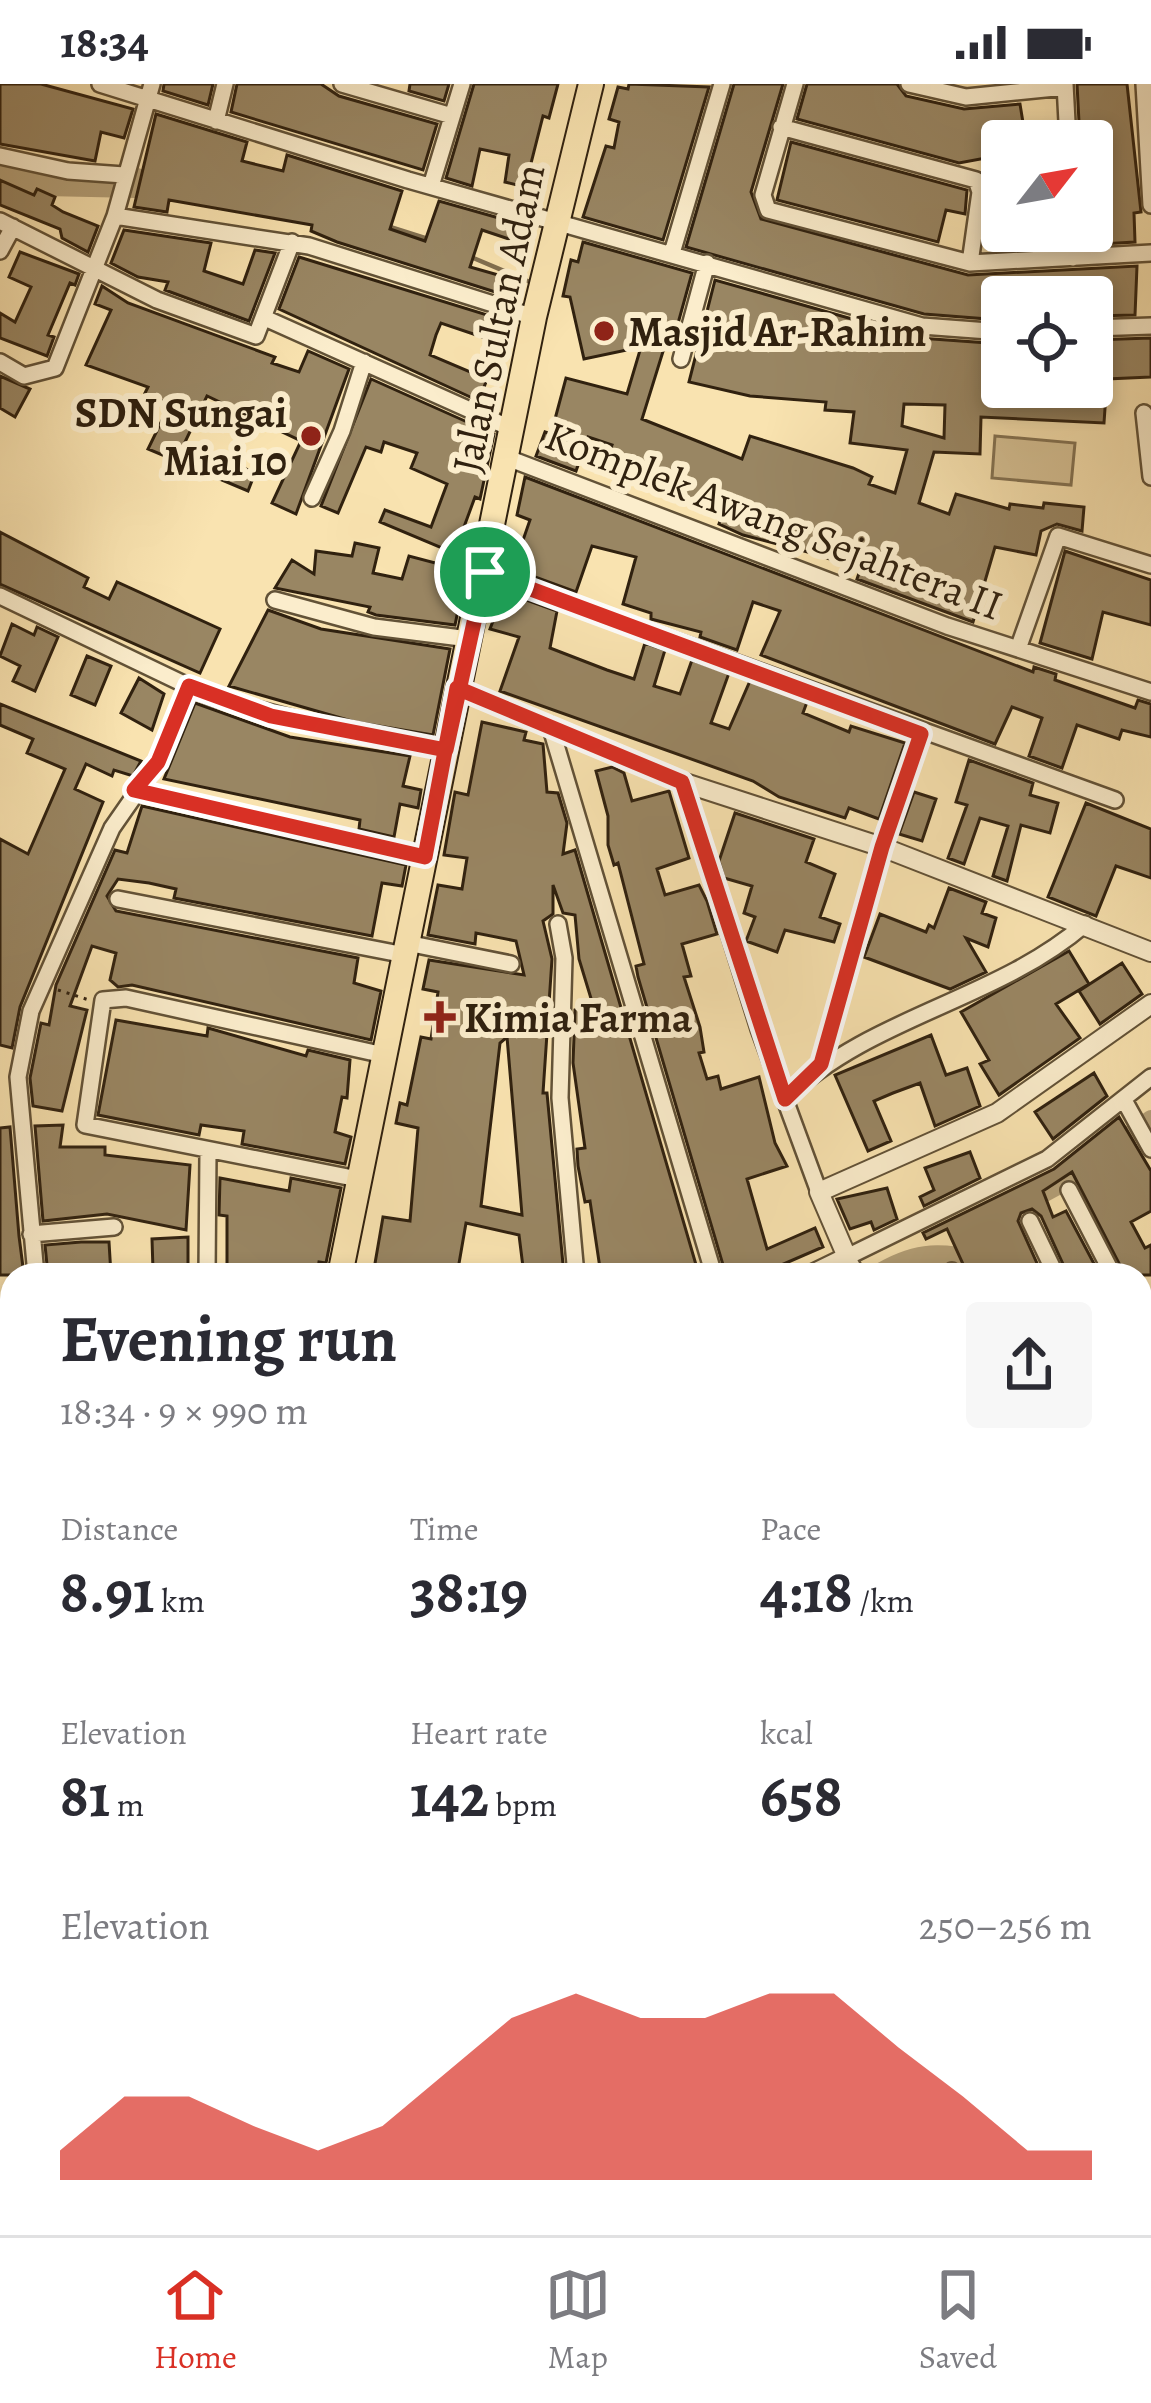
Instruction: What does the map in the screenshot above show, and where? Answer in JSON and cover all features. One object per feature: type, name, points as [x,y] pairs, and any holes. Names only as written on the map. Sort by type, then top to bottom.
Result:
[{"type":"main road","name":"Jalan Sultan Adam","points":[[342,1263],[534,317],[591,84]]},
{"type":"street","points":[[100,84],[150,92],[216,122],[922,326],[981,330]]},
{"type":"street","points":[[216,122],[225,84]]},
{"type":"street","points":[[342,84],[452,116]]},
{"type":"street","points":[[431,186],[462,84]]},
{"type":"street","points":[[672,253],[722,84]]},
{"type":"street","points":[[795,84],[764,208],[970,263],[1151,253]]},
{"type":"street","points":[[909,84],[966,97],[1065,86],[1066,120]]},
{"type":"street","points":[[1146,86],[1151,205]]},
{"type":"street","points":[[0,362],[25,376],[55,368],[92,263],[115,215],[150,92]]},
{"type":"street","points":[[781,127],[976,180],[980,192],[970,263]]},
{"type":"street","points":[[0,156],[123,180]]},
{"type":"street","points":[[115,215],[292,242],[534,317]]},
{"type":"street","points":[[0,251],[6,224],[92,263],[157,300],[256,336],[267,319],[292,242]]},
{"type":"street","points":[[1073,252],[1073,258]]},
{"type":"street","points":[[681,359],[706,263]]},
{"type":"street","points":[[267,319],[511,428]]},
{"type":"street","points":[[1113,327],[1151,326]]},
{"type":"street","points":[[312,498],[342,431],[364,362]]},
{"type":"street","points":[[1144,413],[1151,477]]},
{"type":"street","name":"Komplek Awang Sejahtera II","points":[[506,457],[1018,649],[1151,692]]},
{"type":"street","name":"Komplek Awang Sejahtera II","points":[[1018,649],[1058,536],[1151,565]]},
{"type":"street","points":[[485,572],[921,734],[1115,800]]},
{"type":"street","points":[[0,596],[189,686],[271,716],[446,750]]},
{"type":"street","points":[[275,601],[374,627],[469,639]]},
{"type":"street","points":[[35,1263],[18,1077],[39,984],[134,790],[158,762],[189,686]]},
{"type":"street","points":[[457,688],[682,782],[882,847],[1151,952]]},
{"type":"street","points":[[550,725],[710,1263]]},
{"type":"street","points":[[821,1064],[882,847],[921,734]]},
{"type":"street","points":[[682,782],[785,1099],[850,1263]]},
{"type":"street","points":[[134,790],[425,857]]},
{"type":"street","points":[[118,899],[511,964]]},
{"type":"street","points":[[558,924],[564,958],[560,1098],[575,1263]]},
{"type":"street","points":[[785,1099],[821,1064],[1016,972],[1054,951],[1085,924]]},
{"type":"street","points":[[358,1179],[208,1152],[82,1122],[102,1004],[112,996],[126,998],[384,1055]]},
{"type":"street","points":[[820,1192],[997,1113],[1151,1004]]},
{"type":"street","points":[[0,1075],[18,1077]]},
{"type":"street","points":[[835,1263],[993,1190],[1047,1159],[1151,1077]]},
{"type":"street","points":[[1124,1100],[1151,1149]]},
{"type":"street","points":[[207,1263],[208,1152]]},
{"type":"street","points":[[1069,1190],[1107,1263]]},
{"type":"street","points":[[1030,1221],[1050,1263]]},
{"type":"street","points":[[32,1234],[114,1227]]},
{"type":"path","points":[[39,984],[102,1004]]},
{"type":"shaded area","points":[[995,436],[1075,443],[1071,485],[992,478]]},
{"type":"building","points":[[0,84],[41,84],[133,109],[124,138],[101,132],[95,161],[0,144]]},
{"type":"building","points":[[164,84],[213,84],[208,105],[163,91]]},
{"type":"building","points":[[237,84],[321,84],[339,96],[437,124],[423,170],[231,112]]},
{"type":"building","points":[[410,84],[449,84],[444,101],[409,91]]},
{"type":"building","points":[[474,84],[558,84],[549,118],[543,116],[525,187],[505,182],[509,155],[480,149],[472,186],[446,178]]},
{"type":"building","points":[[629,84],[709,87],[663,240],[583,217],[606,146],[614,148],[619,122],[609,119],[618,87],[628,89]]},
{"type":"building","points":[[734,84],[783,84],[751,192],[761,219],[968,275],[1137,266],[1135,315],[1113,316],[1113,276],[981,276],[981,318],[924,314],[686,247]]},
{"type":"building","points":[[807,84],[897,84],[906,96],[964,109],[1020,104],[1023,120],[981,120],[981,159],[959,163],[797,119]]},
{"type":"building","points":[[1077,84],[1127,84],[1141,212],[1134,213],[1135,242],[1113,243],[1113,120],[1079,120]]},
{"type":"building","points":[[156,114],[247,142],[242,161],[283,171],[287,155],[402,191],[390,229],[425,241],[439,201],[520,224],[515,241],[482,230],[470,267],[512,279],[508,296],[337,242],[311,231],[312,225],[169,200],[167,212],[134,207]]},
{"type":"building","points":[[791,142],[967,190],[965,214],[946,210],[938,242],[777,200]]},
{"type":"building","points":[[0,180],[34,195],[37,189],[55,197],[52,205],[98,226],[88,252],[62,238],[60,229],[0,205]]},
{"type":"building","points":[[124,230],[211,243],[204,271],[243,284],[255,250],[275,253],[249,321],[165,290],[168,282],[138,277],[111,263]]},
{"type":"building","points":[[583,242],[692,273],[672,345],[665,345],[642,419],[742,459],[750,436],[853,468],[872,477],[869,484],[895,493],[907,450],[850,443],[854,412],[825,410],[826,402],[750,396],[689,382],[715,280],[919,338],[981,342],[981,408],[1105,408],[1104,423],[981,417],[980,454],[934,452],[919,503],[949,514],[956,494],[1009,509],[1010,504],[1043,508],[1044,503],[1084,507],[1082,531],[1057,524],[1041,531],[1036,555],[995,547],[973,622],[857,579],[860,570],[719,524],[723,513],[672,493],[676,482],[637,469],[633,481],[614,475],[619,462],[607,458],[612,445],[588,437],[576,471],[536,456],[545,432],[551,434],[566,378],[627,394],[641,347],[584,359],[570,297],[563,296],[571,260],[578,262]],"holes":[[[904,404],[945,405],[944,438],[902,426]]]},
{"type":"building","points":[[20,252],[79,274],[75,285],[70,283],[48,335],[54,337],[47,356],[0,338],[0,313],[15,322],[31,287],[9,277]]},
{"type":"building","points":[[299,257],[510,322],[503,344],[441,323],[436,335],[430,355],[487,379],[479,401],[279,309]]},
{"type":"building","points":[[102,286],[128,303],[275,357],[272,363],[299,372],[308,351],[349,369],[296,514],[272,503],[301,441],[207,396],[185,442],[255,473],[248,491],[148,449],[170,404],[145,393],[148,387],[86,365],[111,310],[95,304]]},
{"type":"building","points":[[1151,338],[1151,377],[1113,379],[1113,339]]},
{"type":"building","points":[[0,376],[30,389],[15,417],[0,408]]},
{"type":"building","points":[[371,379],[494,434],[480,499],[475,497],[461,535],[472,539],[468,559],[380,522],[385,510],[431,527],[447,484],[411,468],[417,453],[384,442],[381,452],[366,447],[338,513],[321,506]]},
{"type":"building","points":[[525,477],[1033,672],[1034,667],[1056,674],[1055,680],[1135,708],[1138,700],[1151,704],[1151,737],[1122,730],[1119,739],[1077,725],[1062,768],[1029,756],[1042,718],[1012,707],[995,744],[761,655],[780,611],[753,602],[737,650],[700,637],[701,632],[651,619],[651,613],[623,604],[636,557],[592,546],[576,592],[513,569],[530,520],[517,515]]},
{"type":"building","points":[[0,532],[88,578],[84,587],[109,599],[117,582],[220,629],[200,673],[0,584]]},
{"type":"building","points":[[355,543],[379,548],[373,573],[402,579],[409,556],[466,571],[455,625],[376,615],[368,612],[370,607],[275,588],[292,560],[314,574],[316,551],[352,556]]},
{"type":"building","points":[[1065,551],[1151,580],[1151,625],[1103,612],[1092,659],[1040,643]]},
{"type":"building","points":[[504,592],[557,611],[550,648],[607,670],[634,679],[645,643],[665,650],[654,686],[680,694],[692,660],[729,673],[711,723],[729,729],[750,681],[807,702],[803,713],[849,732],[851,726],[905,743],[879,819],[849,808],[845,818],[779,797],[753,781],[500,691],[519,637],[490,629]]},
{"type":"building","points":[[268,610],[321,629],[450,649],[433,735],[355,722],[229,686]]},
{"type":"building","points":[[12,624],[34,635],[37,627],[58,637],[35,691],[13,681],[20,666],[0,656]]},
{"type":"building","points":[[87,656],[111,666],[95,705],[71,695]]},
{"type":"building","points":[[139,678],[164,694],[152,730],[121,713]]},
{"type":"building","points":[[195,703],[290,737],[410,756],[403,786],[421,790],[418,808],[400,804],[394,837],[359,829],[360,820],[164,779]]},
{"type":"building","points":[[0,704],[141,761],[133,776],[114,770],[112,776],[86,764],[75,789],[103,802],[20,1007],[12,1048],[0,1045],[0,839],[28,854],[65,769],[27,753],[33,739],[0,725]]},
{"type":"building","points":[[482,722],[526,732],[524,740],[543,744],[547,792],[558,793],[567,823],[563,854],[575,850],[695,1263],[599,1263],[590,1201],[585,1202],[578,1166],[577,1149],[585,1148],[573,1063],[575,1010],[593,1005],[579,959],[575,915],[563,913],[553,885],[553,914],[543,921],[552,959],[543,1093],[547,1093],[563,1263],[522,1263],[519,1235],[466,1223],[459,1263],[375,1263],[383,1217],[410,1221],[418,1128],[396,1123],[400,1103],[407,1105],[421,1037],[431,1039],[438,992],[423,989],[429,960],[524,975],[516,941],[476,933],[475,944],[428,935],[438,885],[462,889],[467,858],[444,855],[455,792],[468,795]],"holes":[[[507,1037],[522,1215],[481,1206],[500,1043]]]},
{"type":"building","points":[[969,760],[1033,783],[1030,795],[1058,803],[1050,833],[1021,825],[1007,881],[993,876],[1008,826],[980,818],[964,864],[948,858],[967,805],[956,802]]},
{"type":"building","points":[[612,767],[624,773],[632,801],[669,791],[689,858],[657,869],[665,895],[699,885],[717,934],[682,944],[691,976],[684,977],[700,1027],[704,1052],[699,1053],[707,1079],[718,1076],[721,1089],[759,1077],[775,1143],[787,1166],[747,1179],[767,1249],[815,1228],[823,1247],[786,1263],[722,1263],[638,977],[636,966],[644,964],[618,863],[614,865],[608,845],[608,816],[596,771]]},
{"type":"building","points":[[914,792],[936,799],[922,841],[899,834]]},
{"type":"building","points":[[1086,803],[1151,829],[1151,878],[1116,866],[1096,916],[1048,897]]},
{"type":"building","points":[[142,806],[406,865],[402,886],[382,883],[372,936],[174,898],[176,889],[149,883],[118,879],[107,896],[116,911],[358,958],[354,983],[381,991],[371,1040],[132,985],[118,987],[110,980],[116,953],[92,946],[70,1006],[87,1010],[62,1111],[33,1106],[30,1078],[41,1023],[49,1025],[56,985],[115,850],[127,853]]},
{"type":"building","points":[[735,813],[814,839],[806,862],[835,874],[820,917],[840,924],[834,942],[785,930],[777,952],[746,941],[755,917],[744,913],[752,886],[724,878],[719,861]]},
{"type":"building","points":[[949,888],[986,902],[982,913],[996,918],[988,947],[966,938],[986,972],[950,989],[864,957],[880,914],[926,932],[929,925],[934,928]]},
{"type":"building","points":[[1069,951],[1089,984],[1056,1004],[1080,1038],[999,1095],[980,1064],[989,1060],[961,1012]]},
{"type":"building","points":[[1122,963],[1142,994],[1100,1024],[1079,991]]},
{"type":"building","points":[[116,1020],[207,1036],[208,1028],[306,1056],[308,1050],[350,1060],[347,1098],[342,1097],[335,1132],[351,1137],[345,1164],[242,1144],[244,1131],[201,1125],[199,1135],[98,1115]]},
{"type":"building","points":[[931,1035],[946,1075],[967,1068],[980,1106],[935,1126],[920,1083],[893,1093],[874,1101],[891,1141],[868,1151],[835,1075]]},
{"type":"building","points":[[1094,1073],[1107,1096],[1053,1139],[1035,1112]]},
{"type":"building","points":[[1119,1117],[1151,1171],[1151,1211],[1131,1222],[1145,1248],[1151,1245],[1151,1263],[1119,1263],[1072,1172],[1043,1191],[1053,1217],[1066,1211],[1094,1263],[1063,1263],[1041,1216],[1032,1209],[1021,1213],[1018,1221],[1037,1263],[963,1263],[947,1229],[926,1239],[923,1233],[1054,1169]]},
{"type":"building","points":[[63,1125],[60,1147],[105,1147],[105,1155],[190,1165],[186,1230],[107,1214],[43,1221],[35,1126]]},
{"type":"building","points":[[10,1127],[22,1263],[0,1263],[0,1128]]},
{"type":"building","points":[[970,1152],[980,1178],[924,1206],[920,1197],[934,1190],[925,1168]]},
{"type":"building","points":[[220,1178],[289,1191],[291,1178],[341,1188],[326,1263],[227,1263],[227,1216],[219,1215]]},
{"type":"building","points":[[887,1188],[897,1219],[874,1230],[871,1222],[850,1229],[837,1199]]},
{"type":"building","points":[[188,1237],[188,1263],[153,1263],[152,1239]]},
{"type":"building","points":[[109,1242],[110,1263],[47,1263],[45,1245]]},
{"type":"waterway","points":[[0,180],[136,183]]},
{"type":"waterway","points":[[387,226],[428,239]]},
{"type":"waterway","points":[[471,257],[530,282]]},
{"type":"waterway","points":[[1026,1203],[1063,1183],[1151,1119]]},
{"type":"waterway","points":[[899,1263],[925,1255],[978,1260]]},
{"type":"place","name":"Masjid Ar-Rahim","points":[[604,331]]},
{"type":"place","name":"SDN Sungai Miai 10","points":[[311,436]]},
{"type":"place","name":"Kimia Farma","points":[[440,1017]]},
{"type":"route","points":[[485,572],[457,688],[446,750],[271,716],[189,686],[158,762],[134,790],[425,857],[446,750],[457,688],[682,782],[758,1029],[785,1099],[821,1064],[882,847],[921,734],[585,605],[485,572]]}]
